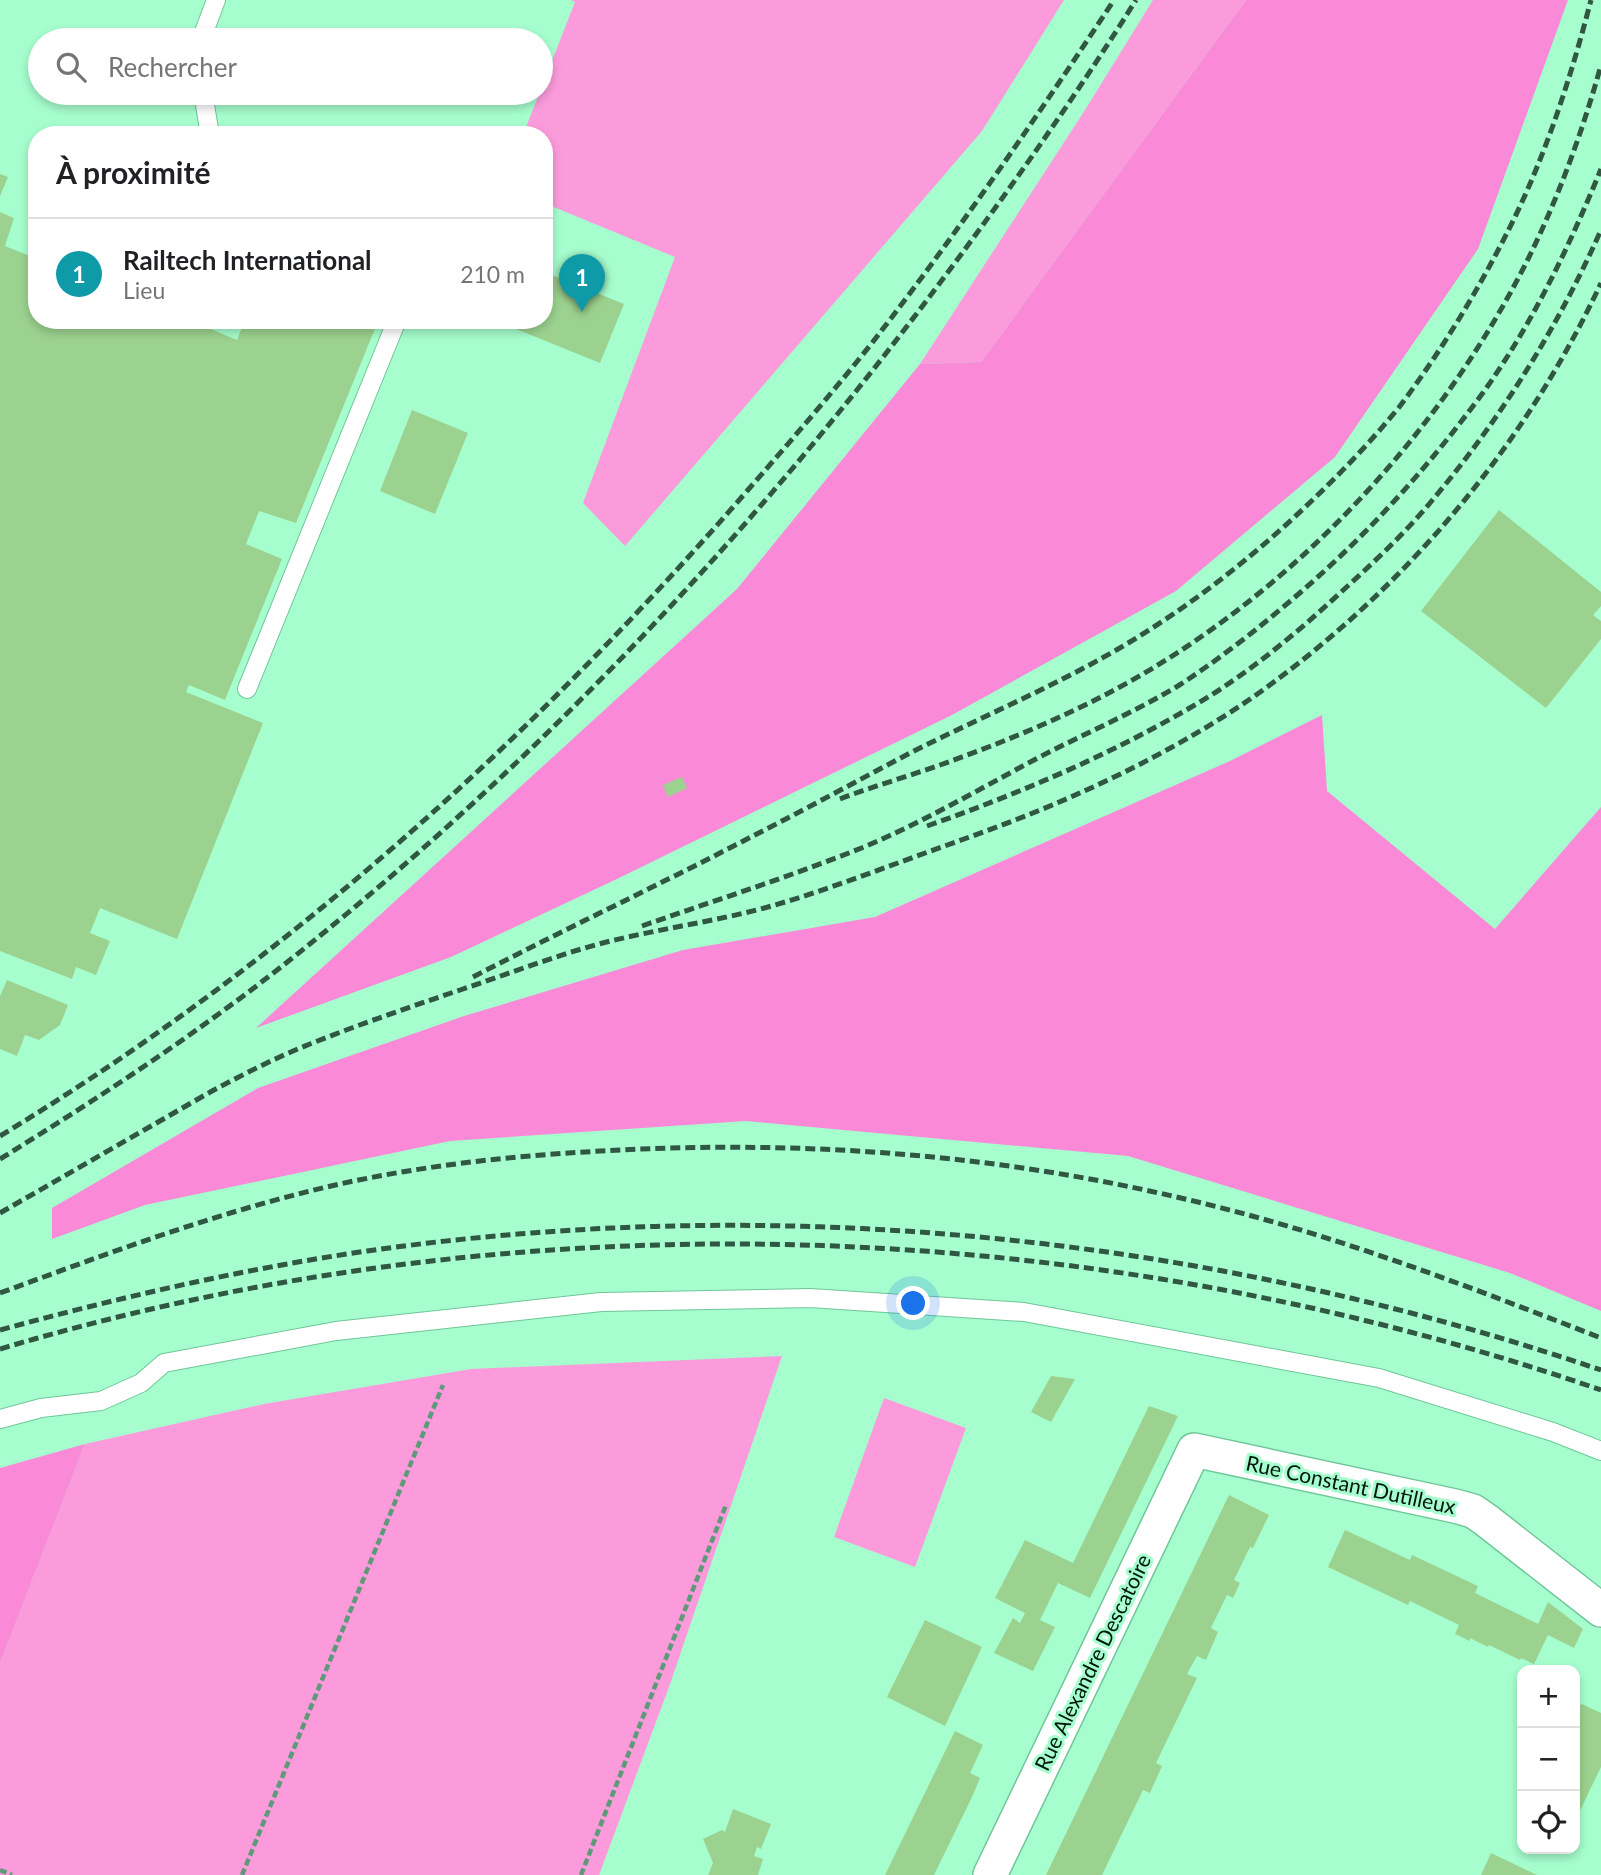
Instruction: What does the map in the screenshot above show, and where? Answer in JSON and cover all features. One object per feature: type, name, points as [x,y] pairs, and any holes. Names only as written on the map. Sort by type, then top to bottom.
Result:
[{"type":"street","name":"Rue Constant Dutilleux","points":[[1194,1450],[1473,1511],[1601,1610]]},
{"type":"street","name":"Rue Alexandre Descatoire","points":[[990,1875],[1194,1450]]},
{"type":"lane","points":[[206,28],[216,0]]},
{"type":"lane","points":[[205,105],[208,126]]},
{"type":"lane","points":[[247,690],[393,329]]},
{"type":"lane","points":[[0,1419],[41,1408],[101,1401],[141,1383],[164,1363],[336,1331],[601,1302],[810,1298],[1024,1312],[1379,1378],[1553,1432],[1601,1451]]},
{"type":"path","points":[[242,1875],[443,1385]]},
{"type":"path","points":[[581,1875],[726,1504]]},
{"type":"path","points":[[0,1870],[12,1875]]},
{"type":"shaded area","points":[[571,0],[1064,0],[982,131],[625,546],[583,503],[675,257],[553,207],[553,126],[527,126],[535,105],[553,105],[553,58],[575,2]]},
{"type":"shaded area","points":[[1153,0],[1246,0],[981,362],[920,364],[1085,110]]},
{"type":"shaded area","points":[[1246,0],[1568,0],[1478,249],[1335,457],[1176,591],[952,715],[451,957],[256,1028],[737,589],[920,364],[981,362]]},
{"type":"shaded area","points":[[1322,715],[1327,791],[1495,929],[1601,807],[1601,1311],[1510,1273],[1128,1156],[746,1121],[450,1141],[145,1205],[52,1239],[52,1208],[258,1088],[464,1016],[683,950],[875,917],[1230,761]]},
{"type":"shaded area","points":[[782,1356],[669,1687],[599,1875],[0,1875],[0,1663],[85,1444],[264,1404],[471,1369]]},
{"type":"shaded area","points":[[884,1398],[966,1428],[915,1567],[834,1537]]},
{"type":"shaded area","points":[[85,1444],[0,1663],[0,1468]]},
{"type":"building","points":[[0,174],[8,177],[0,196]]},
{"type":"building","points":[[0,212],[14,218],[5,246],[28,255],[28,329],[211,329],[237,340],[241,329],[375,329],[296,523],[259,511],[246,544],[282,559],[225,700],[189,685],[186,692],[263,723],[177,939],[100,908],[90,933],[110,941],[96,975],[76,967],[72,979],[0,951]]},
{"type":"building","points":[[553,276],[624,304],[600,363],[516,329],[553,329]]},
{"type":"building","points":[[412,410],[468,433],[435,514],[380,491]]},
{"type":"building","points":[[1499,510],[1601,592],[1601,606],[1593,615],[1601,621],[1601,639],[1546,708],[1421,611]]},
{"type":"building","points":[[682,777],[687,788],[668,797],[663,785]]},
{"type":"building","points":[[7,980],[68,1005],[60,1025],[39,1040],[25,1035],[17,1056],[0,1049],[0,996]]},
{"type":"building","points":[[1051,1376],[1075,1379],[1051,1422],[1031,1412]]},
{"type":"building","points":[[1149,1406],[1178,1416],[1090,1598],[1058,1583],[1040,1620],[1055,1627],[1033,1671],[994,1653],[1013,1618],[1020,1623],[1025,1613],[995,1598],[1025,1540],[1073,1563]]},
{"type":"building","points":[[1229,1495],[1269,1515],[1234,1580],[1240,1583],[1233,1598],[1227,1595],[1211,1628],[1218,1632],[1206,1660],[1197,1656],[1187,1674],[1197,1678],[1156,1763],[1162,1766],[1150,1793],[1143,1790],[1102,1875],[1046,1875]]},
{"type":"building","points":[[1345,1530],[1410,1560],[1412,1555],[1478,1586],[1475,1593],[1538,1624],[1548,1602],[1583,1629],[1574,1648],[1548,1635],[1534,1664],[1470,1638],[1470,1641],[1455,1634],[1459,1625],[1410,1601],[1408,1605],[1328,1567]]},
{"type":"building","points":[[925,1620],[982,1647],[945,1726],[887,1697]]},
{"type":"building","points":[[1580,1705],[1601,1713],[1601,1767],[1580,1811],[1580,1728]]},
{"type":"building","points":[[955,1731],[983,1745],[970,1773],[980,1778],[972,1797],[934,1875],[885,1875]]},
{"type":"building","points":[[733,1809],[771,1824],[761,1849],[757,1847],[754,1856],[763,1859],[758,1875],[708,1875],[713,1863],[703,1839],[722,1830],[725,1832]]},
{"type":"building","points":[[1491,1853],[1537,1875],[1481,1875]]},
{"type":"railway","points":[[0,1136],[105,1069],[206,998],[304,922],[399,843],[490,760],[578,673],[664,584],[747,491],[872,343],[996,174],[1114,0]]},
{"type":"railway","points":[[0,1159],[159,1056],[274,973],[401,868],[488,790],[572,708],[654,624],[733,537],[883,357],[1025,167],[1136,0]]},
{"type":"railway","points":[[473,977],[716,855],[910,753],[1093,663],[1204,593],[1283,528],[1350,463],[1400,406],[1473,296],[1510,227],[1535,172],[1566,87],[1591,0]]},
{"type":"railway","points":[[840,799],[989,747],[1099,698],[1166,660],[1231,615],[1292,565],[1350,510],[1403,450],[1451,387],[1494,321],[1531,253],[1552,207],[1579,137],[1601,65]]},
{"type":"railway","points":[[642,926],[809,868],[908,827],[1163,695],[1243,639],[1302,591],[1351,545],[1398,497],[1462,421],[1500,368],[1533,313],[1576,227],[1601,169]]},
{"type":"railway","points":[[927,826],[1060,774],[1157,726],[1207,698],[1312,619],[1406,530],[1456,472],[1503,406],[1546,338],[1601,230]]},
{"type":"railway","points":[[0,1213],[212,1091],[285,1054],[404,1009],[578,950],[617,939],[753,911],[829,888],[1054,804],[1120,774],[1190,737],[1256,695],[1310,654],[1362,610],[1410,562],[1455,512],[1497,458],[1570,344],[1601,283]]},
{"type":"railway","points":[[0,1293],[164,1234],[247,1208],[394,1173],[489,1160],[585,1152],[736,1147],[811,1149],[886,1153],[1036,1170],[1185,1199],[1344,1244],[1447,1279],[1601,1338]]},
{"type":"railway","points":[[0,1330],[182,1285],[367,1251],[522,1234],[679,1226],[835,1227],[991,1238],[1146,1258],[1300,1287],[1452,1324],[1601,1370]]},
{"type":"railway","points":[[0,1349],[197,1299],[397,1265],[600,1247],[804,1245],[1007,1258],[1208,1287],[1407,1331],[1601,1390]]},
{"type":"place","name":"Railtech International","points":[[582,312]]}]
